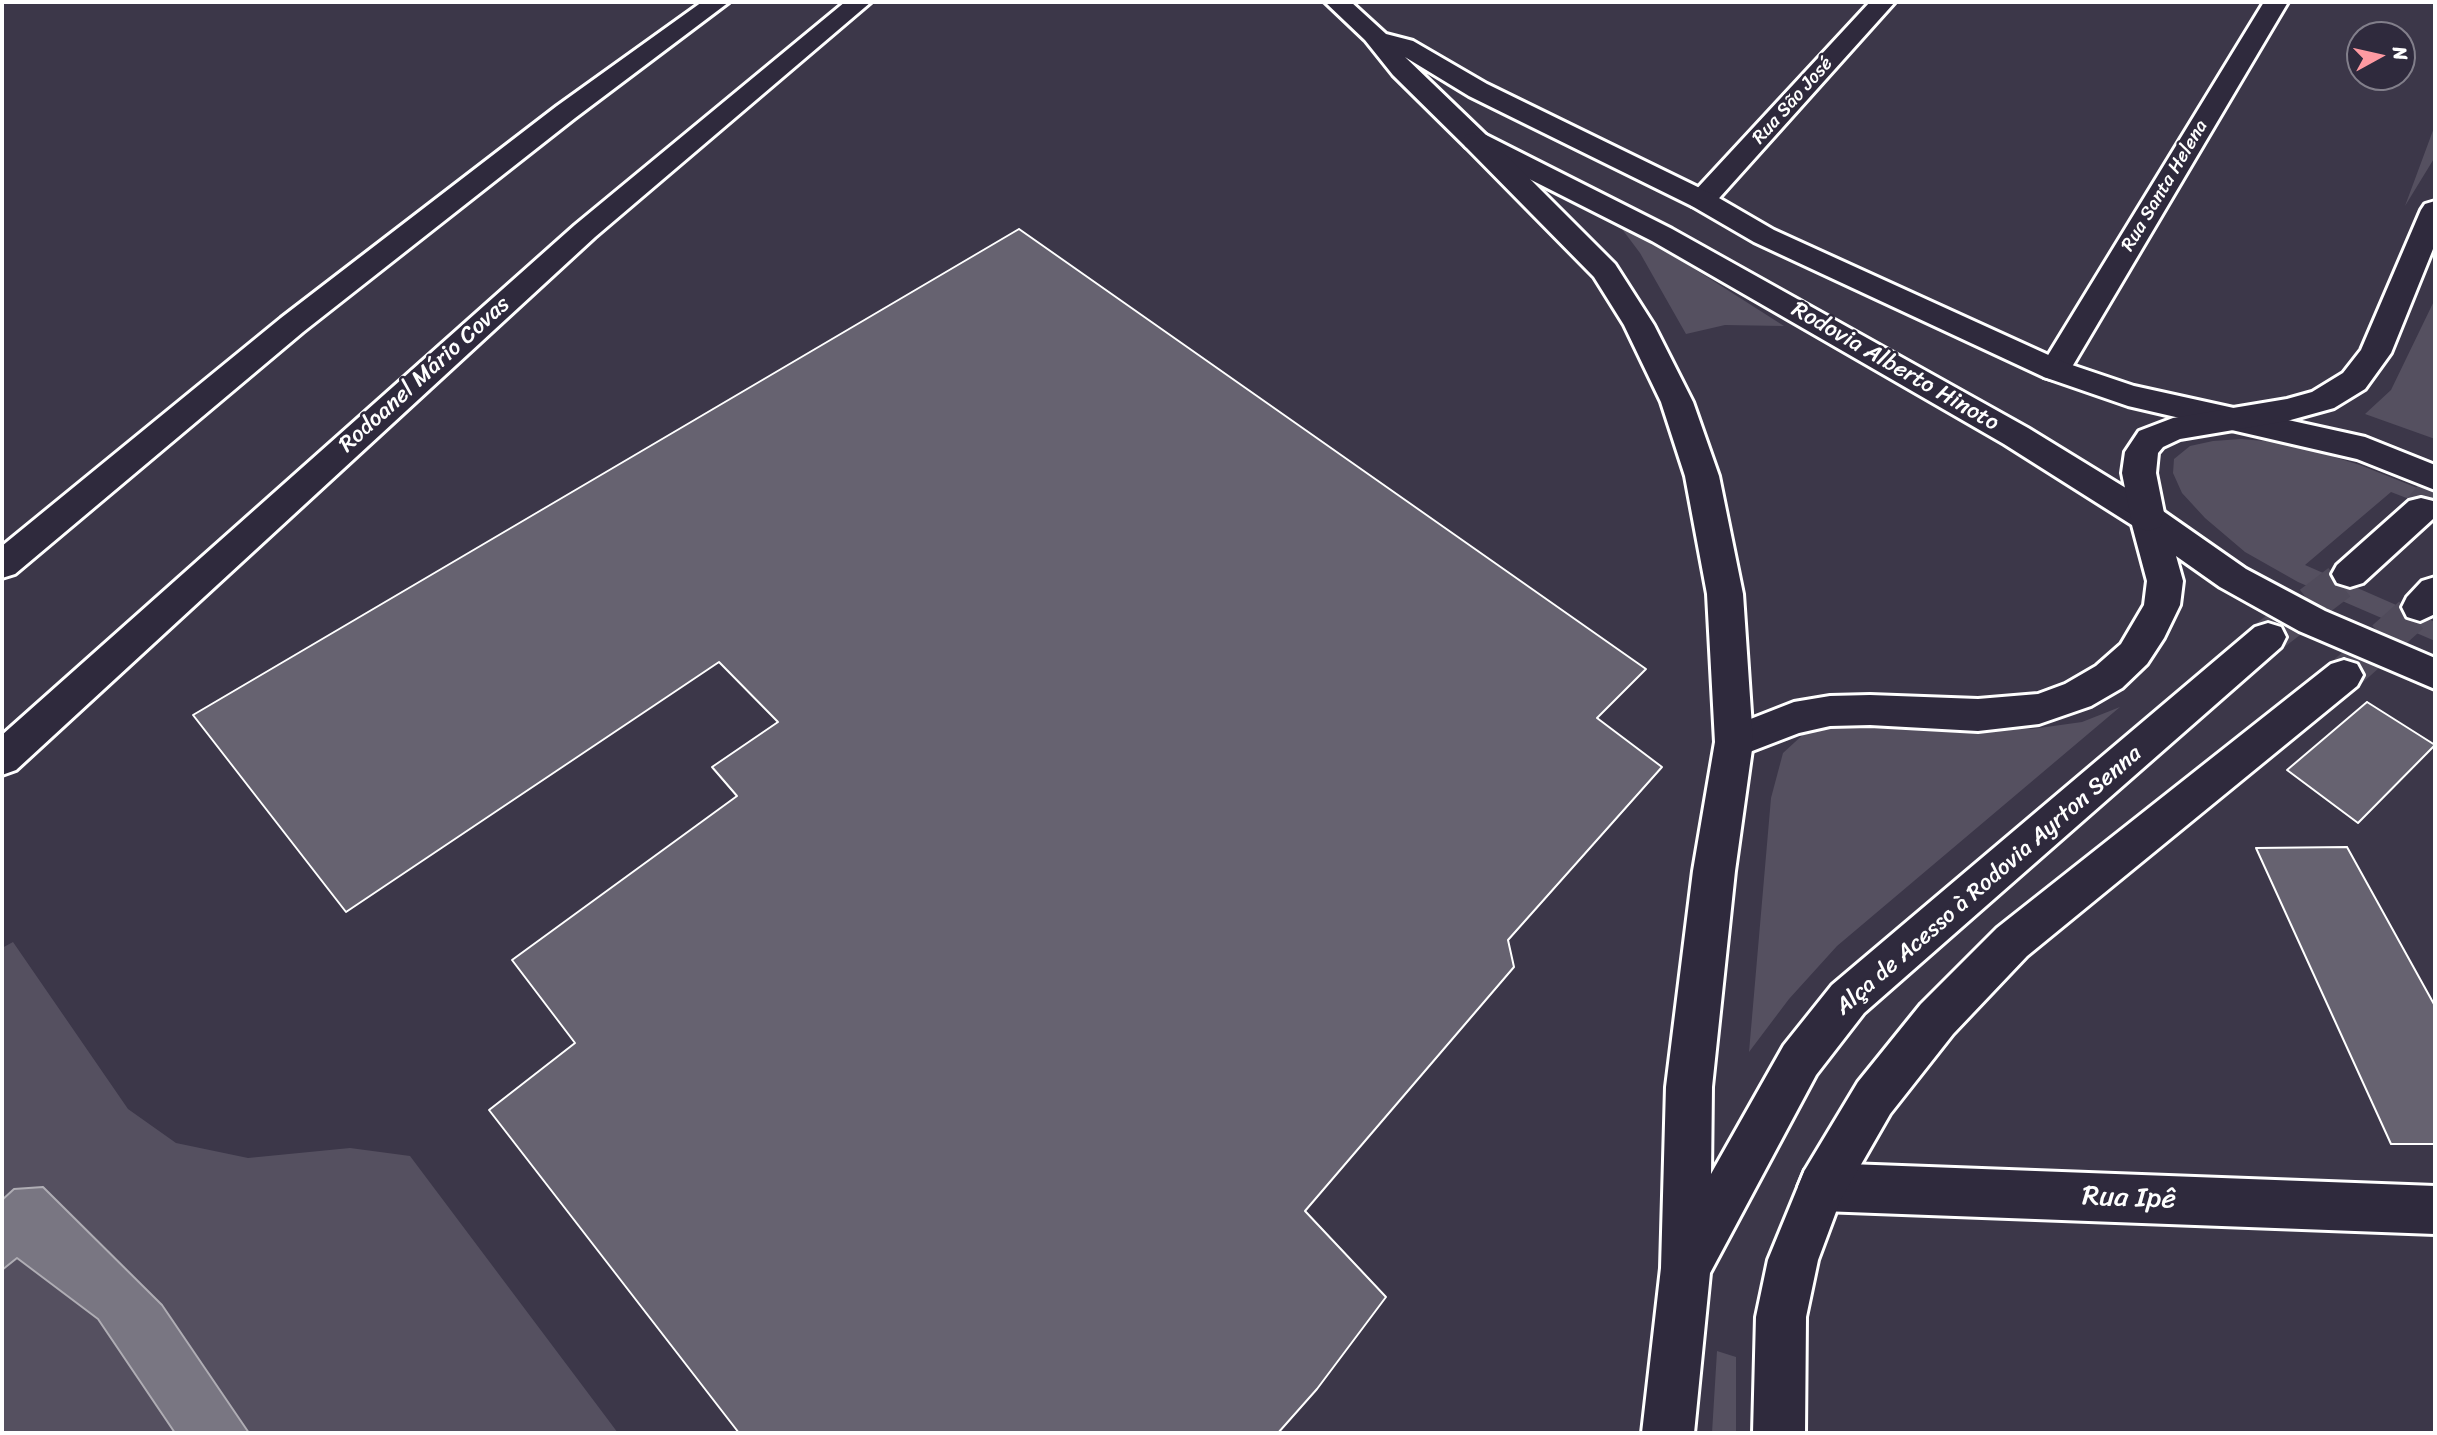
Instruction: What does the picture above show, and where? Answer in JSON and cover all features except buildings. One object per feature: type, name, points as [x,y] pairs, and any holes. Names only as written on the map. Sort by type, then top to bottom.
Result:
[{"type":"main road","points":[[2,565],[303,316],[566,111],[716,2]]},
{"type":"main road","name":"Rodoanel Mário Covas","points":[[2,759],[585,231],[859,2]]},
{"type":"main road","name":"Rodovia Alberto Hinoto","points":[[1338,2],[1374,35],[1402,70],[1476,141],[1713,264],[2017,436],[2148,518],[2244,584],[2312,621],[2435,674]]},
{"type":"main road","name":"Rua São José","points":[[1702,200],[1884,2]]},
{"type":"main road","name":"Rua Santa Helena","points":[[2055,370],[2276,2]]},
{"type":"main road","name":"Rodovia Alberto Hinoto","points":[[1374,35],[1404,46],[1478,90],[1702,200],[1764,236],[2055,370],[2128,395],[2365,449],[2435,478]]},
{"type":"main road","points":[[1476,141],[1605,271],[1639,326],[1677,402],[1702,476],[1725,594],[1734,742],[1714,871],[1689,1087],[1686,1268]]},
{"type":"main road","points":[[1734,742],[1794,718],[1830,711],[1978,715],[2039,709],[2078,695],[2109,677],[2134,653],[2162,605],[2165,581],[2139,473],[2142,452],[2151,439],[2173,429],[2287,410],[2323,400],[2354,381],[2375,353],[2435,210]]},
{"type":"main road","points":[[2350,574],[2421,510]]},
{"type":"main road","name":"Alça de Acesso à Rodovia Ayrton Senna","points":[[1668,1433],[1686,1268],[1801,1060],[1848,999],[2268,637]]},
{"type":"main road","points":[[1779,1433],[1781,1318],[1793,1260],[1822,1187],[1874,1098],[1937,1019],[2012,942],[2344,674]]},
{"type":"main road","name":"Rua Ipê","points":[[1822,1187],[2435,1210]]},
{"type":"shaded area","points":[[2435,125],[2435,157],[2405,206]]},
{"type":"shaded area","points":[[1613,217],[1784,326],[1725,325],[1686,334],[1640,253]]},
{"type":"shaded area","points":[[2435,299],[2435,439],[2365,414],[2391,390]]},
{"type":"shaded area","points":[[2241,439],[2276,442],[2318,452],[2360,465],[2435,495],[2435,509],[2391,492],[2305,565],[2435,622],[2435,641],[2298,582],[2245,552],[2205,518],[2182,493],[2173,473],[2174,459],[2190,446]]},
{"type":"shaded area","points":[[2120,707],[1837,946],[1789,999],[1749,1052],[1771,798],[1783,753],[1807,731],[1841,720],[2032,729],[2082,722]]},
{"type":"shaded area","points":[[13,942],[128,1109],[176,1143],[248,1158],[350,1148],[410,1156],[618,1433],[249,1433],[162,1305],[2,1200],[2,948]]},
{"type":"shaded area","points":[[43,1187],[162,1305],[249,1433],[175,1433],[98,1319],[17,1258],[2,1270],[2,1200],[14,1189]]},
{"type":"shaded area","points":[[17,1258],[98,1319],[175,1433],[2,1433],[2,1270]]},
{"type":"shaded area","points":[[1717,1351],[1736,1357],[1736,1433],[1712,1433]]},
{"type":"tunnel","points":[[2421,510],[2435,493]]},
{"type":"tunnel","points":[[2268,637],[2350,574]]},
{"type":"tunnel","points":[[2344,675],[2420,607]]}]
